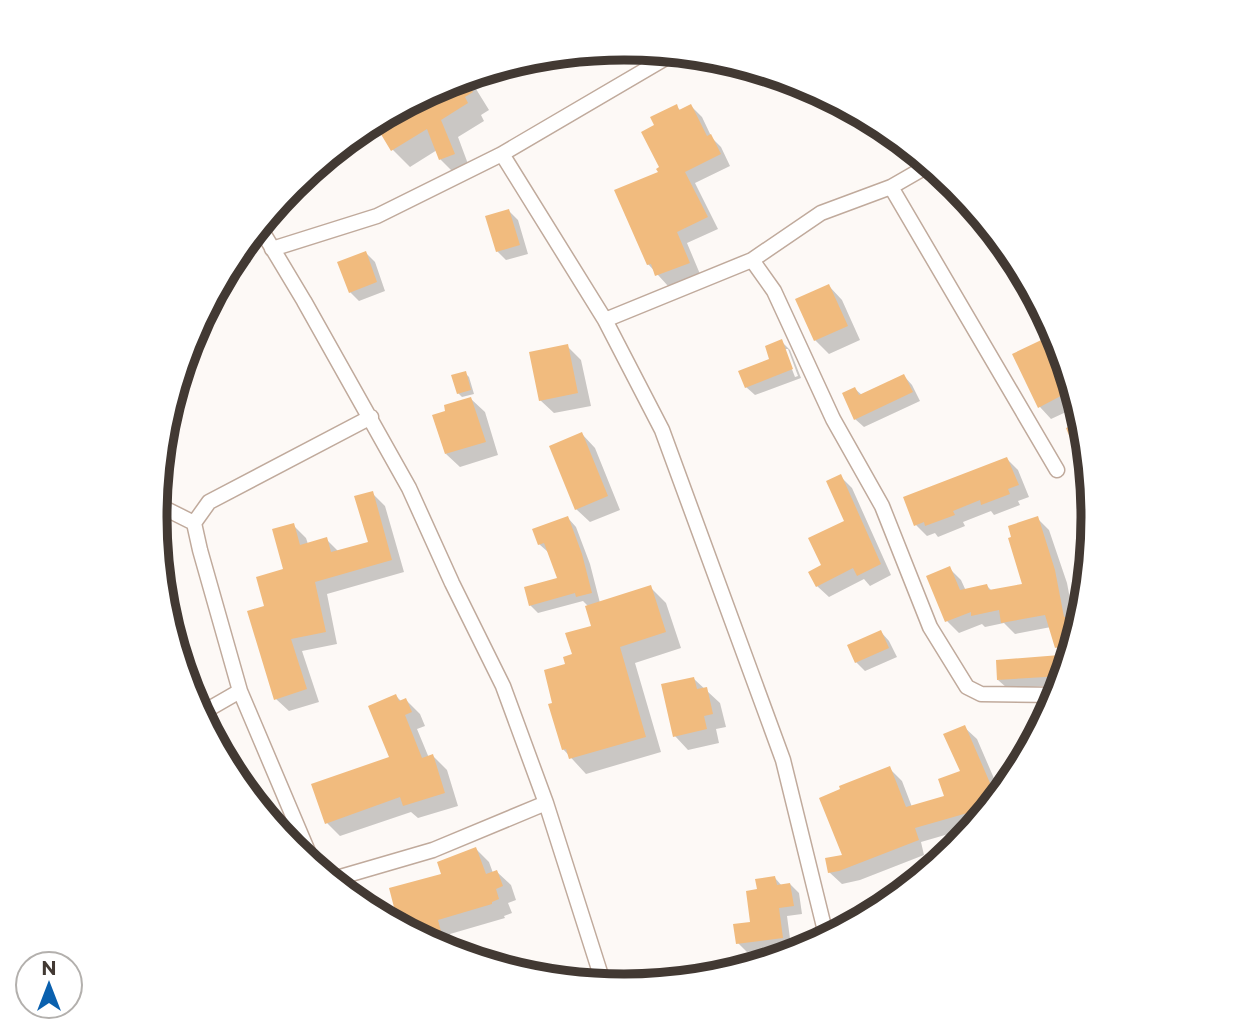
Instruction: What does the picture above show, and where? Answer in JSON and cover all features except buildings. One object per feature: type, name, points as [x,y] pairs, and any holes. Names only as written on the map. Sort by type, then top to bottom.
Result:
[{"type":"street","points":[[272,250],[377,215],[502,154],[661,61]]},
{"type":"street","points":[[502,154],[605,320],[662,429],[783,760],[824,928]]},
{"type":"street","points":[[605,320],[752,260],[821,213],[891,187],[922,169]]},
{"type":"street","points":[[891,187],[1057,470]]},
{"type":"street","points":[[264,235],[371,417],[409,488],[503,686],[546,803],[600,974]]},
{"type":"street","points":[[752,260],[774,291],[833,419],[882,506],[930,627],[960,677],[967,687],[981,694],[1046,695]]},
{"type":"street","points":[[305,845],[240,691],[194,523],[209,502],[371,417]]},
{"type":"street","points":[[167,510],[194,523]]},
{"type":"street","points":[[209,709],[240,691]]},
{"type":"street","points":[[342,877],[433,850],[546,803]]}]
